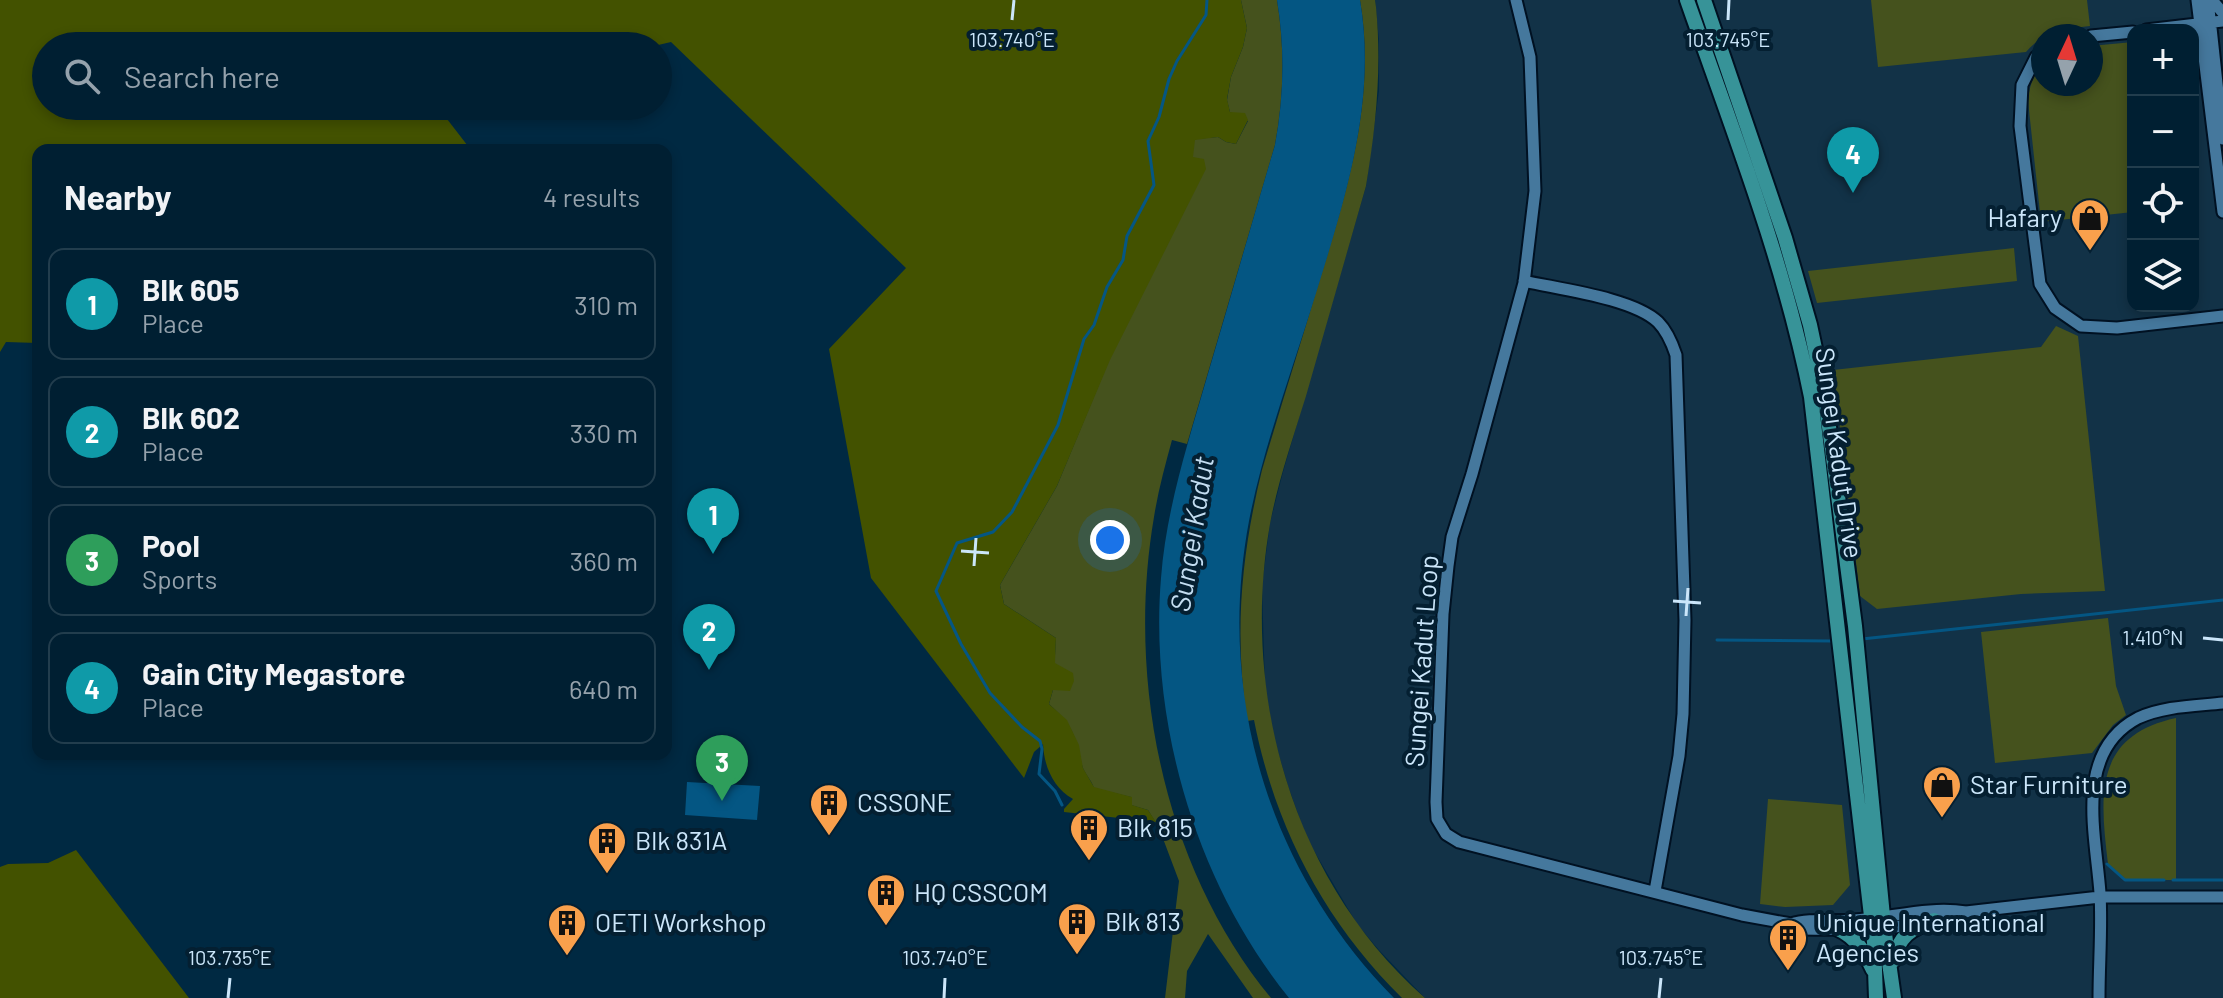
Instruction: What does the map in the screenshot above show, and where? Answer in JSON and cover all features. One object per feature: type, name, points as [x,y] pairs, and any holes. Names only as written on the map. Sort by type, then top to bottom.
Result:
[{"type":"main road","name":"Sungei Kadut Drive","points":[[1687,0],[1772,245],[1799,336],[1811,397],[1860,821],[1878,923]]},
{"type":"main road","name":"Sungei Kadut Drive","points":[[1704,0],[1785,238],[1810,325],[1825,396],[1874,802],[1878,923]]},
{"type":"main road","points":[[1860,821],[1872,814],[1874,802]]},
{"type":"main road","points":[[1891,970],[1896,947],[1905,933],[1934,920]]},
{"type":"main road","points":[[1878,923],[1891,970],[1894,998]]},
{"type":"main road","points":[[1876,998],[1878,923]]},
{"type":"main road","points":[[1838,929],[1849,934],[1860,947],[1875,974]]},
{"type":"street","name":"Sungei Kadut Loop","points":[[1516,0],[1530,57],[1535,191],[1524,281],[1452,537],[1443,614],[1437,728],[1437,819],[1446,834],[1459,842],[1742,915],[1791,924],[1800,929],[1838,929],[1878,923]]},
{"type":"street","points":[[2196,0],[2204,23],[2223,139]]},
{"type":"street","points":[[2178,24],[2196,0]]},
{"type":"street","points":[[2204,23],[2210,0]]},
{"type":"street","points":[[2210,0],[2223,13]]},
{"type":"street","points":[[2199,24],[2223,21]]},
{"type":"street","points":[[2208,45],[2223,31]]},
{"type":"street","points":[[2103,35],[2127,33]]},
{"type":"street","points":[[2199,39],[2208,45]]},
{"type":"street","points":[[2208,45],[2223,212]]},
{"type":"street","points":[[2031,67],[2022,85],[2020,126],[2040,284],[2055,308],[2081,326],[2117,328],[2223,316]]},
{"type":"street","points":[[1524,281],[1629,305],[1645,312],[1665,331],[1676,355],[1685,620],[1683,714],[1679,756],[1655,891]]},
{"type":"street","points":[[2099,998],[2100,897],[2092,792],[2095,774],[2106,749],[2137,719],[2178,707],[2223,703]]},
{"type":"street","points":[[1878,923],[1948,919],[1966,912],[2100,897],[2223,897]]},
{"type":"street","points":[[1878,923],[1947,909],[1966,912]]},
{"type":"street","name":"Sungei Kadut Loop","points":[[1791,924],[1800,921],[1878,923]]},
{"type":"shaded area","points":[[1375,0],[2223,0],[2223,998],[1425,998],[1378,949],[1357,924],[1307,839],[1288,786],[1274,738],[1265,687],[1262,586],[1270,523],[1283,472],[1366,186],[1379,91]]},
{"type":"green space","points":[[0,0],[1241,0],[1247,28],[1227,99],[1230,112],[1245,113],[1248,120],[1236,144],[1218,137],[1195,140],[1193,157],[1204,159],[1206,169],[1110,360],[1057,486],[1000,585],[1004,604],[1056,638],[1055,663],[1073,673],[1070,691],[1053,690],[1049,704],[1067,720],[1079,745],[1083,768],[1094,787],[1132,797],[1132,805],[1148,810],[1156,822],[1064,812],[1073,799],[1060,789],[1051,776],[1043,744],[1034,752],[1024,778],[871,578],[829,349],[906,268],[672,43],[672,32],[32,32],[32,120],[448,120],[466,144],[32,144],[32,343],[6,342],[0,352]]},
{"type":"green space","points":[[1241,0],[1277,0],[1282,54],[1278,127],[1187,444],[1172,440],[1164,469],[1154,517],[1147,579],[1145,643],[1151,707],[1162,770],[1180,832],[1204,891],[1234,947],[1271,998],[1253,998],[1208,934],[1187,971],[1185,998],[1165,998],[1179,881],[1159,828],[1148,810],[1131,805],[1131,797],[1094,788],[1083,768],[1072,731],[1049,704],[1053,690],[1056,638],[1004,604],[1000,585],[1057,486],[1193,157],[1195,139],[1218,137],[1236,144],[1248,121],[1230,112],[1227,100],[1247,28]]},
{"type":"green space","points":[[1360,0],[1375,0],[1378,30],[1377,97],[1370,164],[1273,508],[1263,589],[1263,654],[1271,719],[1287,782],[1310,842],[1341,899],[1379,951],[1425,998],[1402,998],[1374,968],[1326,904],[1289,835],[1263,760],[1254,720],[1247,721],[1243,689],[1240,626],[1245,564],[1255,502],[1356,146],[1365,74]]},
{"type":"green space","points":[[1871,0],[2087,0],[2090,24],[2031,24],[2031,47],[2026,52],[1878,67]]},
{"type":"green space","points":[[2127,43],[2127,213],[2041,222],[2028,101],[2031,86],[2031,96],[2103,96],[2103,45]]},
{"type":"green space","points":[[2014,248],[2017,281],[1817,303],[1808,271]]},
{"type":"green space","points":[[2056,326],[2078,336],[2105,591],[2021,594],[1877,609],[1860,596],[1833,370],[2041,347]]},
{"type":"green space","points":[[2108,618],[2116,686],[2126,715],[2113,725],[2092,753],[1995,763],[1981,632]]},
{"type":"green space","points":[[2176,718],[2176,880],[2125,880],[2108,864],[2104,793],[2108,772],[2116,754],[2129,739],[2149,727]]},
{"type":"green space","points":[[1768,799],[1842,805],[1850,885],[1833,905],[1785,907],[1760,904]]},
{"type":"green space","points":[[76,850],[189,998],[0,998],[0,867],[48,863]]},
{"type":"water","name":"Sungei Kadut","points":[[1277,0],[1360,0],[1365,74],[1362,111],[1348,183],[1271,434],[1249,521],[1241,587],[1240,652],[1247,716],[1262,778],[1284,838],[1314,895],[1351,948],[1394,998],[1289,998],[1228,905],[1205,854],[1186,800],[1172,745],[1163,689],[1159,633],[1161,578],[1173,502],[1275,145],[1282,72]]},
{"type":"water","points":[[687,782],[760,786],[757,820],[685,815]]},
{"type":"waterway","points":[[1062,805],[1055,791],[1039,774],[1040,741],[990,693],[961,644],[936,591],[957,543],[993,532],[1012,512],[1058,425],[1084,339],[1094,325],[1107,287],[1123,260],[1127,236],[1154,185],[1148,141],[1177,61],[1206,15],[1207,0]]},
{"type":"waterway","points":[[1862,639],[2223,600]]},
{"type":"waterway","points":[[1717,640],[1831,641]]},
{"type":"waterway","points":[[2107,864],[2125,880],[2164,880]]},
{"type":"waterway","points":[[2173,880],[2223,880]]},
{"type":"place","name":"Gain City Megastore","points":[[1853,193]]},
{"type":"place","name":"Hafary","points":[[2090,252]]},
{"type":"place","name":"Blk 605","points":[[713,554]]},
{"type":"place","name":"Blk 602","points":[[709,670]]},
{"type":"place","name":"Pool","points":[[722,801]]},
{"type":"place","name":"Star Furniture","points":[[1942,819]]},
{"type":"place","name":"CSSONE","points":[[829,837]]},
{"type":"place","name":"Blk 815","points":[[1089,862]]},
{"type":"place","name":"Blk 831A","points":[[607,875]]},
{"type":"place","name":"HQ CSSCOM","points":[[886,927]]},
{"type":"place","name":"Blk 813","points":[[1077,956]]},
{"type":"place","name":"OETI Workshop","points":[[567,957]]},
{"type":"place","name":"Unique International Agencies","points":[[1788,972]]}]
